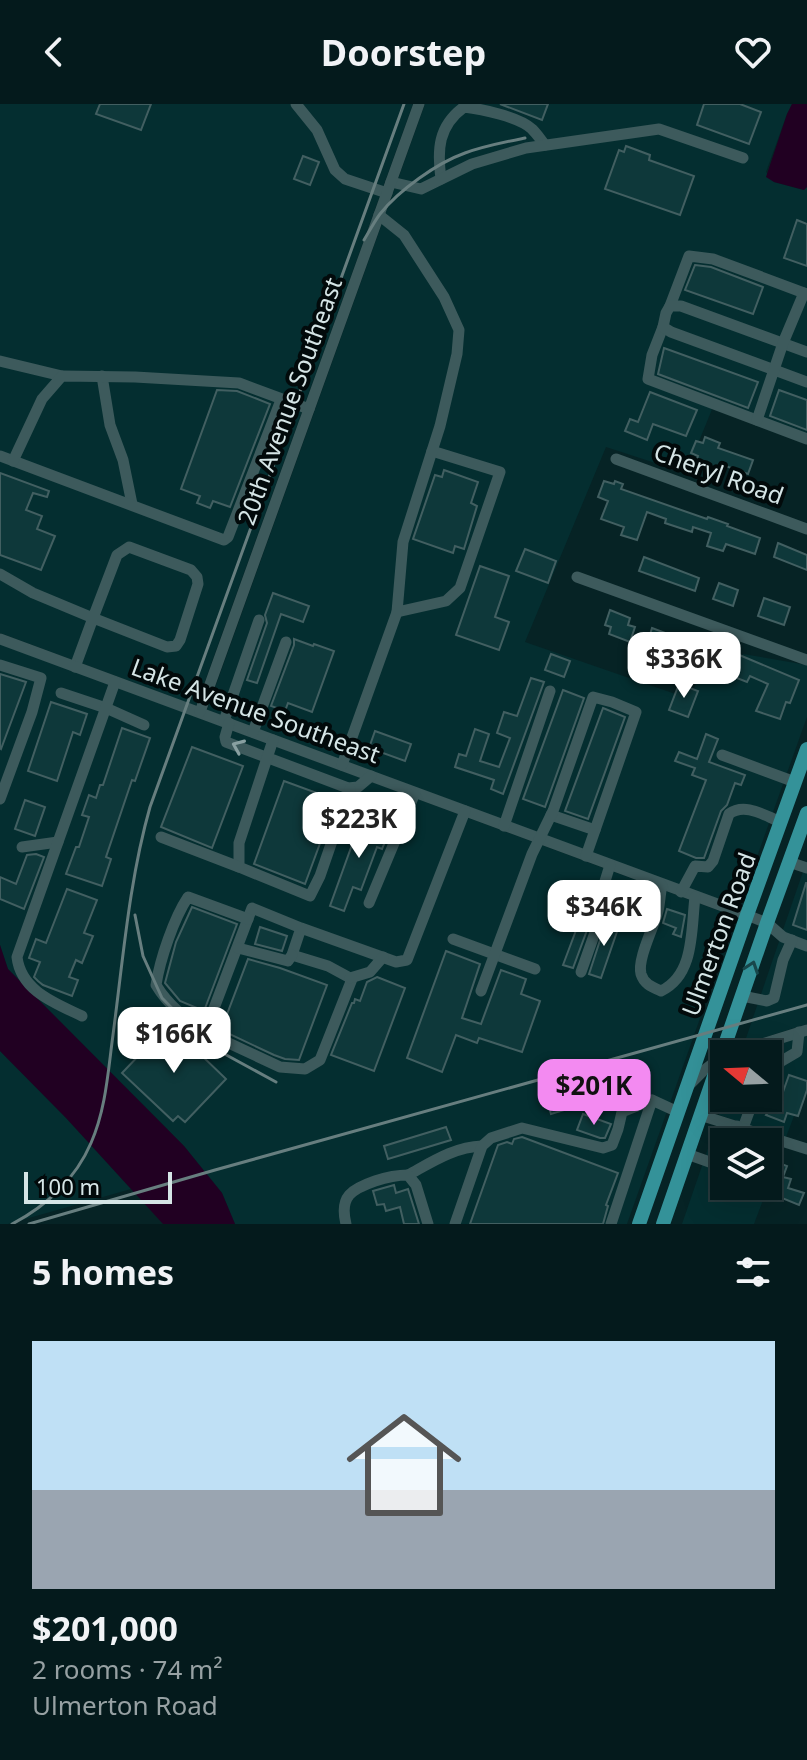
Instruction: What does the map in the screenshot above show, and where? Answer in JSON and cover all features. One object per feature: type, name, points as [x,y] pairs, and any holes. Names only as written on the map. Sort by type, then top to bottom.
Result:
[{"type":"main road","name":"Ulmerton Road","points":[[639,1224],[807,749]]},
{"type":"main road","name":"Ulmerton Road","points":[[729,1040],[807,813]]},
{"type":"main road","name":"Ulmerton Road","points":[[663,1224],[700,1115],[710,1100]]},
{"type":"street","points":[[296,104],[317,130],[335,170],[345,179],[389,187],[421,189],[472,164],[526,148],[659,129],[743,158]]},
{"type":"street","name":"20th Avenue Southeast","points":[[200,712],[419,104]]},
{"type":"street","points":[[441,179],[437,156],[441,137],[454,115],[464,107],[518,121],[531,128],[545,145]]},
{"type":"street","points":[[342,765],[397,612],[403,542],[440,426],[457,354],[459,330],[444,297],[404,235],[379,215]]},
{"type":"street","points":[[757,420],[783,343],[806,294],[713,259],[689,256],[666,313],[652,355],[648,379],[807,439]]},
{"type":"street","points":[[670,306],[681,306],[807,352]]},
{"type":"street","points":[[663,327],[807,382]]},
{"type":"street","points":[[0,361],[62,376],[239,383],[309,409]]},
{"type":"street","points":[[13,461],[42,399],[62,376]]},
{"type":"street","points":[[102,376],[110,425],[123,460],[132,504]]},
{"type":"street","points":[[0,456],[224,540],[228,537],[281,400]]},
{"type":"street","points":[[397,612],[446,601],[460,588],[500,472],[432,451]]},
{"type":"street","name":"Cheryl Road","points":[[616,459],[807,529]]},
{"type":"street","points":[[0,574],[33,593],[93,618],[167,647],[176,646],[180,640],[198,584],[197,577],[191,570],[129,547],[117,555],[93,618],[75,667]]},
{"type":"street","points":[[577,577],[807,660]]},
{"type":"street","points":[[259,620],[226,722],[226,742],[350,789],[358,787],[371,776]]},
{"type":"street","name":"Lake Avenue Southeast","points":[[0,639],[747,915],[767,923],[783,937],[807,946]]},
{"type":"street","points":[[253,732],[286,642]]},
{"type":"street","points":[[34,675],[42,654]]},
{"type":"street","points":[[0,665],[41,678],[0,799]]},
{"type":"street","points":[[82,1016],[48,1000],[26,982],[17,957],[115,682]]},
{"type":"street","points":[[504,826],[550,691]]},
{"type":"street","points":[[61,693],[144,725]]},
{"type":"street","points":[[481,991],[532,854],[551,815],[593,697],[636,712],[586,856]]},
{"type":"street","points":[[239,867],[239,843],[273,740]]},
{"type":"street","points":[[722,755],[795,782]]},
{"type":"street","points":[[316,775],[323,758]]},
{"type":"street","points":[[161,837],[310,896],[350,789]]},
{"type":"street","points":[[369,903],[415,793]]},
{"type":"street","points":[[681,892],[695,866],[708,867],[713,861],[729,814],[735,809],[746,808],[781,822]]},
{"type":"street","points":[[205,1032],[252,908],[396,962],[407,960],[465,811]]},
{"type":"street","points":[[551,815],[595,830]]},
{"type":"street","points":[[22,847],[58,842]]},
{"type":"street","points":[[789,862],[807,868]]},
{"type":"street","points":[[581,972],[598,924],[602,891],[610,865]]},
{"type":"street","points":[[662,885],[641,973],[648,985],[661,991],[678,977],[690,952],[695,897]]},
{"type":"street","points":[[248,919],[188,897],[177,919],[156,985],[184,1018],[205,1032],[280,1067],[305,1069],[320,1060],[350,978]]},
{"type":"street","points":[[238,948],[288,961],[301,928]]},
{"type":"street","points":[[453,939],[535,969]]},
{"type":"street","points":[[742,996],[767,1001],[774,998],[783,960],[792,940]]},
{"type":"street","points":[[292,955],[328,966],[350,978],[370,972],[383,957]]},
{"type":"street","points":[[779,1040],[803,1031]]},
{"type":"street","points":[[782,1061],[797,1052],[803,1031]]},
{"type":"street","points":[[685,1089],[710,1066]]},
{"type":"street","points":[[455,1224],[482,1146],[491,1138],[522,1128],[603,1148],[612,1145],[622,1112],[652,1100],[678,1112]]},
{"type":"street","points":[[611,1224],[652,1100]]},
{"type":"street","points":[[740,1127],[748,1112]]},
{"type":"street","points":[[700,1115],[807,1149]]},
{"type":"street","points":[[346,1224],[343,1215],[346,1199],[356,1187],[396,1175],[408,1175],[465,1147],[482,1146]]},
{"type":"street","points":[[687,1154],[710,1162]]},
{"type":"street","points":[[408,1175],[416,1185],[428,1224]]},
{"type":"shaded area","points":[[0,104],[413,104],[196,706],[0,633]]},
{"type":"shaded area","points":[[425,104],[792,104],[766,172],[774,182],[804,190],[807,187],[807,434],[715,402],[686,473],[606,447],[525,642],[690,699],[703,664],[732,670],[743,654],[807,665],[807,717],[739,907],[207,710]]},
{"type":"shaded area","points":[[792,104],[807,104],[807,187],[804,190],[766,177]]},
{"type":"shaded area","points":[[0,644],[736,917],[627,1224],[235,1224],[222,1193],[184,1146],[8,969],[0,945]]},
{"type":"shaded area","points":[[807,860],[807,1024],[757,1040],[745,1040]]},
{"type":"shaded area","points":[[0,945],[8,969],[184,1146],[222,1193],[235,1224],[163,1224],[0,1051]]},
{"type":"shaded area","points":[[807,1035],[807,1082],[786,1137],[782,1136],[782,1128],[759,1128],[719,1115],[720,1112],[782,1112],[782,1043]]},
{"type":"shaded area","points":[[0,1051],[67,1119],[131,1189],[0,1224]]},
{"type":"shaded area","points":[[710,1142],[710,1200],[763,1200],[754,1224],[682,1224]]},
{"type":"building","points":[[100,104],[151,104],[141,130],[96,114]]},
{"type":"building","points":[[500,104],[548,104],[542,120]]},
{"type":"building","points":[[704,104],[740,104],[761,112],[749,144],[697,125]]},
{"type":"building","points":[[626,146],[650,155],[649,160],[694,176],[680,215],[605,189],[619,150],[624,152]]},
{"type":"building","points":[[303,156],[319,162],[310,185],[294,179]]},
{"type":"building","points":[[797,220],[807,224],[807,266],[784,258]]},
{"type":"building","points":[[695,265],[711,267],[763,287],[753,314],[685,290]]},
{"type":"building","points":[[664,348],[758,382],[748,408],[658,374]]},
{"type":"building","points":[[217,390],[237,391],[270,404],[230,507],[213,501],[210,508],[197,503],[200,496],[181,489]]},
{"type":"building","points":[[779,390],[807,400],[807,430],[770,416]]},
{"type":"building","points":[[650,392],[697,410],[686,436],[653,424],[647,440],[625,431],[630,419],[638,422]]},
{"type":"building","points":[[705,437],[720,443],[718,448],[753,460],[748,474],[720,464],[717,470],[696,462],[698,456],[691,453],[696,441],[703,443]]},
{"type":"building","points":[[444,470],[478,482],[471,503],[477,506],[464,549],[455,546],[453,553],[413,539],[435,475],[442,477]]},
{"type":"building","points":[[0,473],[49,491],[47,497],[33,493],[26,510],[42,516],[37,529],[55,536],[41,570],[0,555]]},
{"type":"building","points":[[604,481],[614,484],[615,481],[623,484],[621,489],[728,524],[760,538],[755,554],[726,544],[723,551],[707,546],[711,533],[693,527],[692,532],[665,523],[666,519],[647,512],[637,540],[621,535],[624,527],[601,519],[608,501],[598,497]]},
{"type":"building","points":[[778,543],[807,555],[807,570],[774,557]]},
{"type":"building","points":[[525,549],[556,561],[548,583],[516,571]]},
{"type":"building","points":[[644,557],[699,578],[695,591],[639,571]]},
{"type":"building","points":[[480,566],[509,576],[495,617],[509,622],[499,650],[456,635]]},
{"type":"building","points":[[719,583],[738,590],[733,606],[713,599]]},
{"type":"building","points":[[273,593],[309,606],[303,622],[281,614],[257,683],[247,680],[267,623],[265,615]]},
{"type":"building","points":[[764,598],[790,607],[784,625],[758,616]]},
{"type":"building","points":[[610,610],[630,618],[628,625],[635,627],[630,642],[609,634],[611,627],[605,625]]},
{"type":"building","points":[[652,628],[676,637],[672,650],[648,641]]},
{"type":"building","points":[[294,639],[334,651],[312,712],[288,703],[285,711],[271,706]]},
{"type":"building","points":[[694,641],[720,651],[714,665],[688,656]]},
{"type":"building","points":[[551,654],[570,661],[564,677],[545,670]]},
{"type":"building","points":[[737,654],[799,680],[780,719],[756,711],[768,684],[750,676],[747,682],[729,675]]},
{"type":"building","points":[[0,674],[26,682],[1,749],[0,748]]},
{"type":"building","points":[[531,678],[544,682],[503,794],[491,789],[494,780],[455,767],[459,754],[466,756],[475,729],[489,734],[480,761],[499,767],[510,738],[497,733],[504,712],[517,716]]},
{"type":"building","points":[[679,684],[698,691],[688,717],[669,710]]},
{"type":"building","points":[[563,690],[584,698],[545,807],[523,799]]},
{"type":"building","points":[[51,702],[87,714],[80,735],[73,732],[57,781],[28,771]]},
{"type":"building","points":[[603,708],[625,717],[588,819],[565,811]]},
{"type":"building","points":[[122,728],[150,738],[106,857],[111,859],[102,886],[66,874],[89,817],[82,815],[89,795],[96,798],[100,785],[103,785]]},
{"type":"building","points":[[375,731],[411,744],[405,761],[369,748]]},
{"type":"building","points":[[706,734],[718,739],[709,762],[745,775],[741,785],[735,783],[727,805],[721,811],[704,858],[696,858],[679,851],[706,780],[692,775],[695,768],[675,761],[679,752],[697,759]]},
{"type":"building","points":[[192,747],[243,766],[212,848],[161,827]]},
{"type":"building","points":[[284,781],[336,800],[305,884],[254,864]]},
{"type":"building","points":[[25,800],[45,807],[35,836],[15,829]]},
{"type":"building","points":[[362,817],[391,828],[382,849],[377,847],[361,890],[353,887],[344,911],[330,906]]},
{"type":"building","points":[[27,855],[44,857],[24,909],[0,899],[0,877],[16,884]]},
{"type":"building","points":[[807,883],[807,930],[793,925]]},
{"type":"building","points":[[67,889],[97,900],[84,933],[93,936],[82,963],[76,960],[69,977],[78,980],[72,996],[38,981],[34,977],[40,962],[29,958],[36,939],[46,943]]},
{"type":"building","points":[[192,907],[237,924],[204,1011],[180,1001],[165,983],[176,942]]},
{"type":"building","points":[[584,909],[591,912],[590,922],[573,968],[563,965]]},
{"type":"building","points":[[667,909],[685,915],[681,937],[673,934],[676,928],[663,923]]},
{"type":"building","points":[[607,919],[620,923],[601,978],[589,974]]},
{"type":"building","points":[[260,927],[287,936],[282,951],[255,944]]},
{"type":"building","points":[[446,951],[480,964],[462,1018],[481,1024],[501,970],[526,979],[521,994],[540,1001],[522,1052],[479,1038],[477,1043],[456,1035],[442,1072],[407,1058]]},
{"type":"building","points":[[248,959],[327,985],[299,1060],[274,1055],[221,1030]]},
{"type":"building","points":[[377,977],[405,988],[374,1071],[331,1055],[352,1003],[355,999],[360,1001],[367,982]]},
{"type":"building","points":[[169,1024],[226,1079],[185,1122],[178,1116],[173,1121],[122,1073]]},
{"type":"building","points":[[789,1075],[807,1081],[798,1116],[787,1113],[784,1122],[766,1115],[768,1112],[782,1112],[782,1095]]},
{"type":"building","points":[[609,1082],[613,1095],[551,1114],[547,1101]]},
{"type":"building","points":[[583,1114],[611,1124],[605,1138],[577,1130]]},
{"type":"building","points":[[446,1127],[451,1140],[388,1159],[384,1146]]},
{"type":"building","points":[[522,1137],[618,1173],[606,1205],[603,1224],[470,1224],[498,1145],[512,1144],[514,1139]]},
{"type":"building","points":[[782,1164],[787,1166],[783,1177],[791,1179],[788,1188],[804,1193],[799,1205],[782,1198]]},
{"type":"building","points":[[394,1185],[396,1193],[408,1189],[419,1224],[404,1224],[400,1207],[386,1211],[384,1204],[377,1205],[373,1191]]},
{"type":"railway","points":[[12,1224],[37,1209],[69,1179],[85,1156],[96,1130],[106,1090],[132,892],[150,807],[404,104]]},
{"type":"railway","points":[[364,240],[388,205],[431,170],[472,151],[525,138]]},
{"type":"railway","points":[[135,915],[143,956],[162,998],[208,1045],[276,1082]]},
{"type":"railway","points":[[29,1224],[807,1005]]}]
